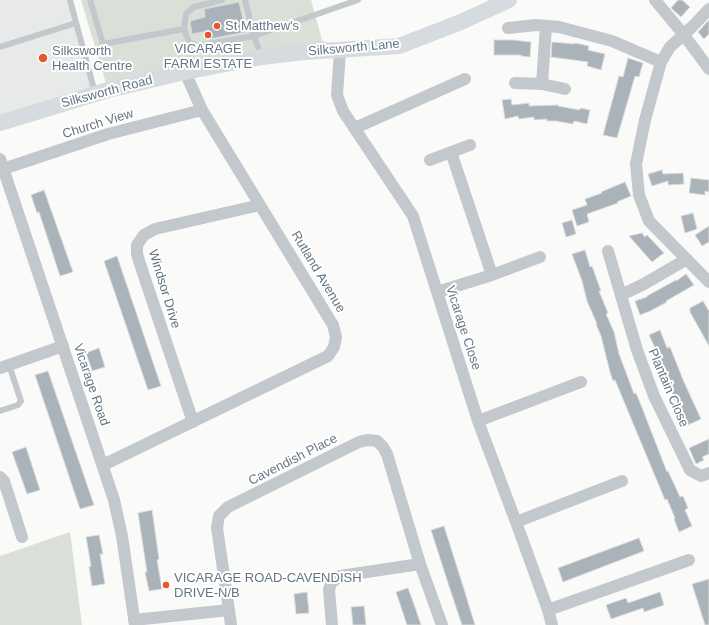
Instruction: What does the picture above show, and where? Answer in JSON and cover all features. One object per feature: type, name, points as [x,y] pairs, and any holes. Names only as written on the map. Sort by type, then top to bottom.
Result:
[{"type":"street","name":"Silksworth Lane","points":[[262,57],[305,52],[399,46],[461,22],[509,0]]},
{"type":"street","points":[[655,0],[684,35],[709,69]]},
{"type":"street","points":[[709,9],[670,47],[660,62],[645,120],[636,164],[639,195],[649,221],[709,282]]},
{"type":"street","points":[[508,28],[536,25],[559,27],[612,41],[660,62]]},
{"type":"street","points":[[542,84],[546,26]]},
{"type":"street","name":"Vicarage Close","points":[[340,50],[337,95],[343,111],[413,216],[478,421],[548,610],[552,625]]},
{"type":"street","name":"Silksworth Road","points":[[0,123],[108,90],[184,72],[262,57]]},
{"type":"street","name":"Rutland Avenue","points":[[103,465],[328,356],[334,347],[336,337],[333,325],[202,110],[184,72]]},
{"type":"street","points":[[355,128],[465,78]]},
{"type":"street","points":[[515,83],[542,84],[566,89]]},
{"type":"street","name":"Church View","points":[[2,164],[108,134],[202,110]]},
{"type":"street","points":[[430,160],[470,145]]},
{"type":"street","points":[[451,152],[492,275]]},
{"type":"street","name":"Vicarage Road","points":[[2,164],[114,500],[122,536],[134,623]]},
{"type":"street","name":"Windsor Drive","points":[[193,422],[138,261],[137,245],[144,235],[155,229],[260,205]]},
{"type":"street","name":"Plantain Close","points":[[608,251],[637,350],[654,396],[690,470],[701,476],[709,473]]},
{"type":"street","points":[[437,292],[492,275],[540,257]]},
{"type":"street","points":[[621,295],[644,284],[687,259]]},
{"type":"street","points":[[5,367],[62,346]]},
{"type":"street","points":[[478,421],[581,382]]},
{"type":"street","name":"Cavendish Place","points":[[231,625],[217,528],[219,516],[235,504],[359,442],[367,440],[377,441],[387,454],[420,564],[442,625]]},
{"type":"street","points":[[0,477],[4,481],[22,537]]},
{"type":"street","points":[[516,522],[622,481]]},
{"type":"street","points":[[548,610],[689,560]]},
{"type":"street","points":[[332,625],[329,590],[331,583],[340,576],[420,564]]},
{"type":"street","points":[[134,623],[229,610]]},
{"type":"lane","points":[[70,0],[96,94]]},
{"type":"lane","points":[[90,0],[103,44],[184,29]]},
{"type":"lane","points":[[222,0],[194,7],[186,14],[184,29],[189,42],[197,46],[254,36],[358,0]]},
{"type":"lane","points":[[246,0],[254,36],[262,57]]},
{"type":"lane","points":[[0,47],[76,23]]},
{"type":"lane","points":[[0,411],[18,405],[21,401],[5,367]]},
{"type":"shaded area","name":"Silksworth Health Centre","points":[[0,0],[70,0],[95,94],[0,124]]},
{"type":"shaded area","points":[[81,0],[311,0],[322,40],[340,51],[108,90]]},
{"type":"shaded area","points":[[70,532],[82,625],[0,625],[0,556]]},
{"type":"building","points":[[678,0],[682,0],[690,7],[681,17],[671,8]]},
{"type":"building","name":"St Matthew's","points":[[239,2],[246,32],[210,39],[208,31],[192,34],[190,21],[205,17],[204,9]]},
{"type":"building","points":[[709,20],[709,34],[704,39],[698,32]]},
{"type":"building","points":[[494,40],[531,42],[530,57],[521,55],[494,55]]},
{"type":"building","points":[[552,42],[575,43],[589,46],[588,50],[605,54],[601,70],[587,66],[588,62],[551,57]]},
{"type":"building","points":[[628,58],[643,63],[639,77],[635,76],[617,138],[603,135],[619,76],[623,77]]},
{"type":"building","points":[[511,99],[512,105],[529,103],[529,106],[558,105],[580,110],[580,108],[590,110],[587,124],[574,121],[573,124],[547,121],[547,119],[534,120],[534,117],[519,119],[518,116],[505,119],[502,100]]},
{"type":"building","points":[[662,170],[663,174],[683,173],[684,184],[668,185],[668,181],[652,186],[648,174]]},
{"type":"building","points":[[691,178],[709,180],[709,192],[705,191],[705,195],[689,193]]},
{"type":"building","points":[[625,182],[631,196],[617,202],[618,203],[587,214],[589,222],[577,226],[572,210],[587,205],[585,199]]},
{"type":"building","points":[[44,190],[73,272],[60,276],[39,212],[37,213],[31,195]]},
{"type":"building","points":[[693,213],[697,229],[685,233],[681,216]]},
{"type":"building","points":[[572,220],[576,234],[566,237],[562,223]]},
{"type":"building","points":[[709,226],[709,242],[702,246],[695,235]]},
{"type":"building","points":[[642,233],[645,237],[647,235],[664,253],[652,262],[629,236]]},
{"type":"building","points":[[585,250],[590,267],[592,266],[601,291],[599,291],[608,313],[606,314],[614,332],[619,354],[634,394],[636,393],[667,472],[668,471],[680,497],[683,496],[688,508],[685,510],[692,526],[679,532],[667,499],[665,500],[615,380],[613,381],[610,372],[601,336],[587,301],[582,281],[572,254]]},
{"type":"building","points":[[117,256],[161,386],[148,390],[104,261]]},
{"type":"building","points":[[686,274],[694,285],[666,301],[667,302],[640,315],[635,301],[647,297]]},
{"type":"building","points":[[703,301],[709,311],[709,346],[690,312],[690,308]]},
{"type":"building","points":[[660,330],[667,348],[670,347],[701,419],[686,426],[655,353],[657,352],[649,335]]},
{"type":"building","points":[[99,348],[105,367],[92,371],[86,353]]},
{"type":"building","points":[[48,371],[94,505],[80,509],[35,375]]},
{"type":"building","points":[[709,439],[709,454],[702,457],[704,460],[696,464],[689,448]]},
{"type":"building","points":[[26,447],[40,490],[27,494],[12,452]]},
{"type":"building","points":[[152,510],[159,559],[157,560],[162,589],[149,591],[145,572],[147,572],[138,513]]},
{"type":"building","points":[[444,526],[475,625],[462,625],[431,530]]},
{"type":"building","points":[[99,535],[103,554],[100,554],[105,584],[92,586],[89,567],[91,566],[86,537]]},
{"type":"building","points":[[639,538],[644,551],[563,582],[558,568]]},
{"type":"building","points":[[709,579],[709,625],[705,625],[692,584]]},
{"type":"building","points":[[408,588],[421,625],[407,625],[396,592]]},
{"type":"building","points":[[307,592],[309,613],[296,614],[294,594]]},
{"type":"building","points":[[660,592],[664,605],[644,612],[643,608],[611,619],[606,605],[626,598],[628,603]]},
{"type":"building","points":[[364,606],[366,625],[353,625],[351,607]]},
{"type":"place","name":"St Matthew's","points":[[217,26]]},
{"type":"place","name":"VICARAGE FARM ESTATE","points":[[208,35]]},
{"type":"place","name":"Silksworth Health Centre","points":[[43,58]]},
{"type":"place","name":"VICARAGE ROAD-CAVENDISH DRIVE-N/B","points":[[166,585]]}]
